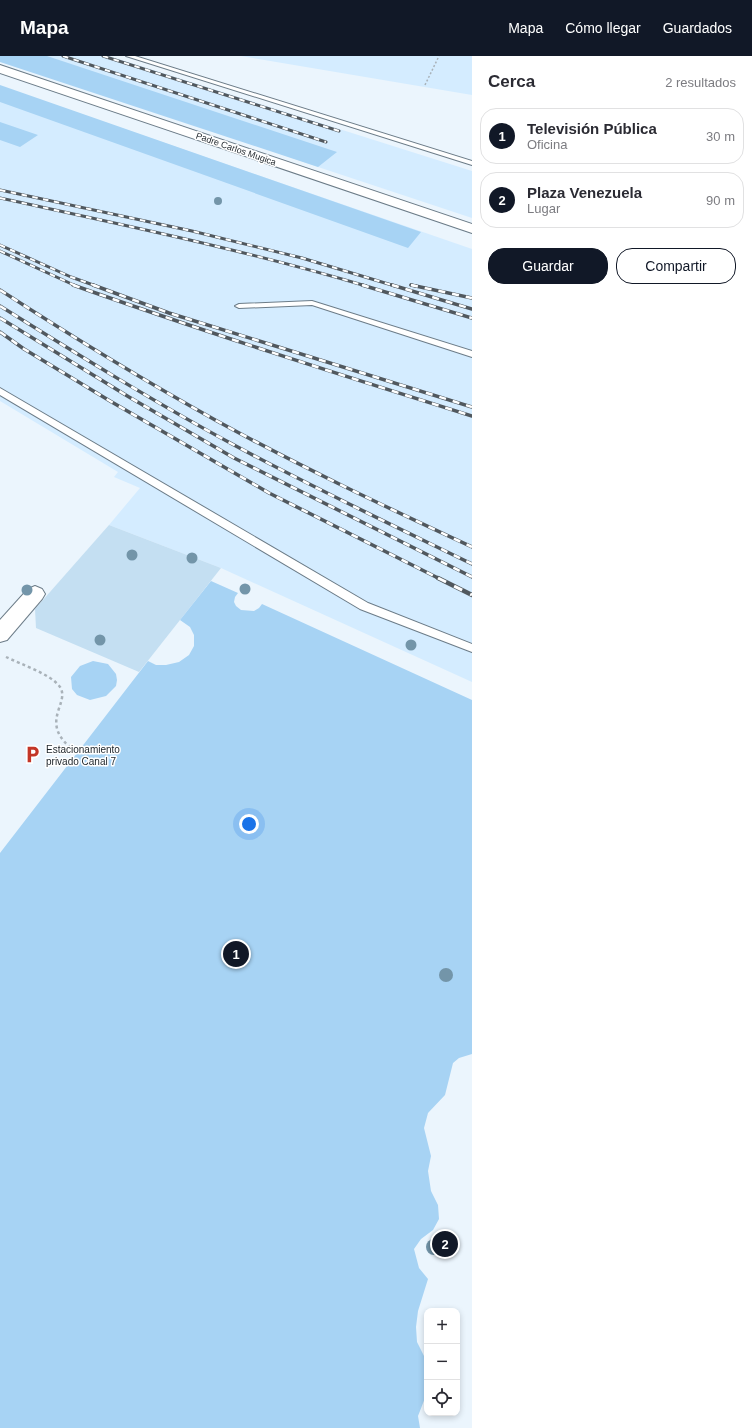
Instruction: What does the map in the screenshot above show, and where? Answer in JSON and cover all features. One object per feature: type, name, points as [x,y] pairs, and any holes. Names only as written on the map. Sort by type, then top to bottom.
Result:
[{"type":"street","name":"Padre Carlos Mugica","points":[[0,69],[472,229]]},
{"type":"street","points":[[0,634],[35,594]]},
{"type":"lane","points":[[129,56],[472,163]]},
{"type":"lane","points":[[238,306],[312,303],[472,354]]},
{"type":"lane","points":[[0,391],[364,606],[472,648]]},
{"type":"path","points":[[425,86],[439,56]]},
{"type":"path","points":[[0,655],[54,680],[60,687],[62,694],[56,717],[58,731],[65,744],[76,752]]},
{"type":"shaded area","points":[[0,56],[109,56],[472,171],[472,218],[318,167]]},
{"type":"shaded area","points":[[241,56],[472,56],[472,95]]},
{"type":"shaded area","points":[[0,86],[472,249],[472,682],[221,568],[109,525],[140,488],[114,477],[118,472],[0,401]]},
{"type":"shaded area","points":[[109,525],[221,568],[139,672],[36,628],[35,609]]},
{"type":"building","points":[[0,56],[47,56],[337,152],[318,167],[0,62]]},
{"type":"building","points":[[0,85],[421,232],[408,248],[0,102]]},
{"type":"building","points":[[0,122],[38,135],[20,147],[0,140]]},
{"type":"building","points":[[211,581],[238,593],[234,602],[241,610],[254,611],[262,604],[472,700],[472,1054],[459,1058],[453,1063],[445,1095],[428,1113],[424,1128],[431,1156],[428,1171],[431,1191],[438,1205],[439,1219],[433,1230],[421,1239],[414,1249],[419,1268],[428,1279],[418,1311],[416,1327],[417,1342],[424,1356],[424,1401],[418,1416],[420,1428],[0,1428],[0,853],[148,661],[156,665],[166,665],[179,662],[189,655],[194,646],[194,635],[190,627],[180,620]]},
{"type":"building","points":[[93,661],[108,664],[116,674],[117,680],[116,686],[106,696],[90,700],[77,695],[72,689],[71,677],[80,666]]},
{"type":"railway","points":[[63,56],[326,142]]},
{"type":"railway","points":[[103,56],[339,131]]},
{"type":"railway","points":[[0,190],[192,231],[302,258],[395,286]]},
{"type":"railway","points":[[0,198],[229,249],[366,286]]},
{"type":"railway","points":[[0,245],[71,277],[96,286]]},
{"type":"railway","points":[[0,251],[76,286]]},
{"type":"railway","points":[[73,285],[222,336],[472,416]]},
{"type":"railway","points":[[93,285],[169,313],[472,407]]},
{"type":"railway","points":[[362,285],[472,318]]},
{"type":"railway","points":[[392,285],[472,309]]},
{"type":"railway","points":[[416,286],[411,285],[472,298]]},
{"type":"railway","points":[[0,290],[107,357],[217,421],[312,471],[472,547]]},
{"type":"railway","points":[[0,306],[145,395],[204,429],[322,491],[472,564]]},
{"type":"railway","points":[[0,318],[129,397],[234,458],[472,577]]},
{"type":"railway","points":[[0,332],[24,349],[110,401],[269,493],[440,579]]},
{"type":"railway","points":[[440,579],[472,595]]},
{"type":"place","name":"Estacionamiento privado Canal 7","points":[[33,755]]},
{"type":"place","name":"Televisión Pública","points":[[236,954]]},
{"type":"place","name":"Plaza Venezuela","points":[[445,1244]]}]
